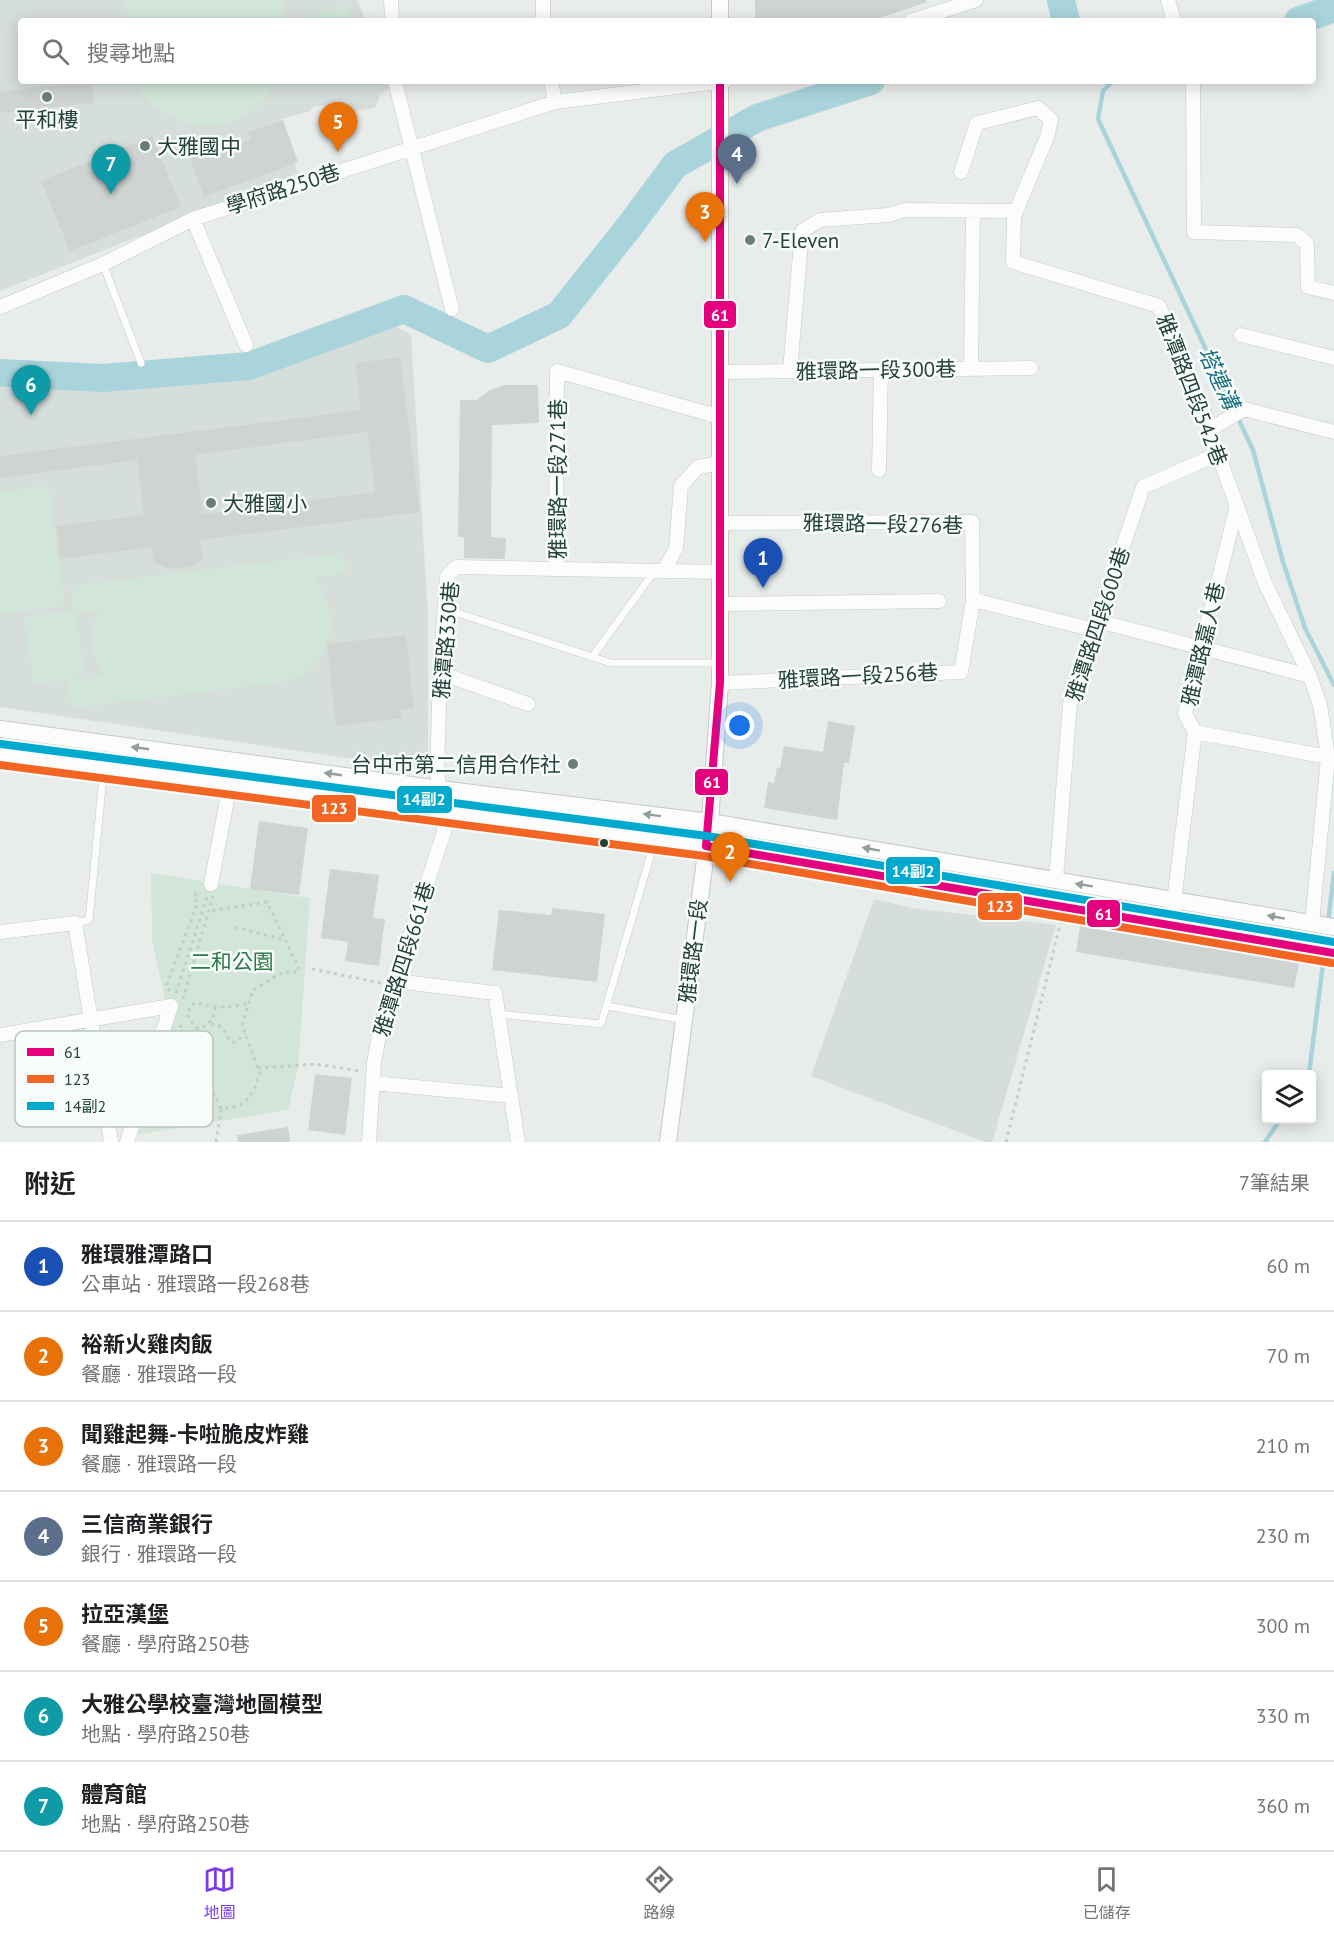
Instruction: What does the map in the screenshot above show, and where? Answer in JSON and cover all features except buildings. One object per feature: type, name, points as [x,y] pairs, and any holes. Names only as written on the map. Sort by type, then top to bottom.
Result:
[{"type":"street","points":[[392,0],[392,18]]},
{"type":"street","points":[[543,0],[543,18]]},
{"type":"street","points":[[720,0],[720,18]]},
{"type":"street","points":[[920,18],[976,0]]},
{"type":"street","points":[[1168,0],[1173,18]]},
{"type":"street","points":[[396,84],[452,309]]},
{"type":"street","points":[[552,84],[555,102]]},
{"type":"street","name":"學府路250巷","points":[[0,307],[103,264],[193,219],[412,147],[555,102],[704,84]]},
{"type":"street","name":"雅環路一段","points":[[668,1142],[710,822],[720,683],[721,84]]},
{"type":"street","points":[[1193,84],[1194,232],[1297,235],[1307,244],[1308,287],[1334,293]]},
{"type":"street","name":"雅潭路四段542巷","points":[[961,172],[976,123],[1038,108],[1051,120],[1047,136],[1014,216],[1013,262],[1159,306],[1211,429],[1265,583],[1310,676],[1320,705],[1328,758],[1312,923]]},
{"type":"street","points":[[790,371],[802,231],[820,220],[888,214],[904,210],[1016,211]]},
{"type":"street","points":[[971,369],[973,212]]},
{"type":"street","points":[[193,219],[246,345]]},
{"type":"street","points":[[1241,335],[1334,358]]},
{"type":"street","name":"雅環路一段300巷","points":[[720,372],[1031,368]]},
{"type":"street","points":[[879,470],[881,370]]},
{"type":"street","name":"雅環路一段271巷","points":[[720,417],[557,371],[555,569],[720,572]]},
{"type":"street","points":[[1211,429],[1244,409],[1333,429]]},
{"type":"street","name":"雅潭路四段600巷","points":[[1056,880],[1070,703],[1143,487],[1218,454]]},
{"type":"street","points":[[659,571],[676,548],[681,486],[698,467],[720,463]]},
{"type":"street","name":"雅潭路嘉人巷","points":[[1171,925],[1195,732],[1185,714],[1237,505]]},
{"type":"street","name":"雅環路一段276巷","points":[[720,523],[972,522],[973,600]]},
{"type":"street","name":"雅潭路330巷","points":[[444,813],[437,773],[447,576],[456,567],[555,569]]},
{"type":"street","points":[[973,600],[1202,647],[1310,676]]},
{"type":"street","name":"雅環路一段256巷","points":[[720,683],[961,672],[973,600]]},
{"type":"street","points":[[720,604],[939,601]]},
{"type":"street","points":[[441,673],[528,704]]},
{"type":"street","points":[[0,729],[440,789],[710,822],[1334,927]]},
{"type":"street","points":[[1195,732],[1328,758]]},
{"type":"street","points":[[0,754],[706,846],[1334,953]]},
{"type":"street","points":[[209,889],[230,784]]},
{"type":"street","name":"雅潭路四段661巷","points":[[369,1142],[373,1078],[381,1024],[444,832],[444,813]]},
{"type":"street","points":[[0,932],[75,923],[93,1031]]},
{"type":"street","points":[[394,983],[495,993],[518,1142]]},
{"type":"street","points":[[24,1031],[177,1002]]},
{"type":"street","points":[[167,1031],[177,1002]]},
{"type":"street","points":[[0,1035],[15,1033]]},
{"type":"street","points":[[373,1078],[511,1096]]},
{"type":"street","points":[[109,1127],[111,1142]]},
{"type":"street","points":[[128,1142],[133,1127]]},
{"type":"lane","points":[[103,264],[141,363]]},
{"type":"lane","points":[[592,657],[659,571]]},
{"type":"lane","points":[[445,609],[611,663],[720,663]]},
{"type":"lane","points":[[75,923],[89,920],[104,767]]},
{"type":"lane","points":[[498,1014],[601,1024],[655,840]]},
{"type":"lane","points":[[607,1005],[684,1020]]},
{"type":"path","points":[[177,1002],[213,897],[209,889]]},
{"type":"path","points":[[177,1002],[209,889]]},
{"type":"path","points":[[177,1002],[166,987],[198,902],[194,899],[196,893],[209,889]]},
{"type":"path","points":[[209,911],[267,902],[299,972],[283,972],[253,990],[242,1025],[260,1074],[252,1094],[238,1107],[221,1109]]},
{"type":"path","points":[[1006,1142],[1065,907]]},
{"type":"path","points":[[235,927],[286,940]]},
{"type":"path","points":[[312,969],[394,983]]},
{"type":"path","points":[[215,1006],[213,1019],[202,1028],[196,1028],[187,1014],[191,1005],[197,1002],[215,1006],[249,1005]]},
{"type":"path","points":[[177,1020],[182,1031]]},
{"type":"path","points":[[209,1024],[217,1023],[222,1027],[231,1042],[236,1042],[245,1034]]},
{"type":"path","points":[[258,1068],[316,1064],[373,1078]]},
{"type":"path","points":[[213,1093],[221,1109],[216,1142]]},
{"type":"shaded area","name":"大雅國中","points":[[0,0],[357,0],[365,18],[18,18],[18,84],[393,85],[380,95],[375,108],[355,111],[350,106],[337,108],[323,105],[313,107],[308,112],[281,119],[298,174],[0,291]]},
{"type":"shaded area","name":"大雅國小","points":[[391,324],[411,335],[428,615],[428,770],[0,707],[0,388],[37,390],[141,387],[163,381],[245,373],[302,357]]},
{"type":"shaded area","points":[[874,899],[912,908],[1056,925],[992,1142],[985,1142],[811,1076]]},
{"type":"green space","points":[[126,0],[282,0],[283,18],[127,18]]},
{"type":"green space","points":[[346,3],[353,18],[314,18]]},
{"type":"green space","points":[[137,84],[274,84],[252,111],[221,124],[203,125],[170,117],[144,96]]},
{"type":"green space","points":[[49,486],[65,606],[0,614],[0,492]]},
{"type":"green space","points":[[343,553],[346,573],[313,578],[327,602],[331,630],[322,655],[313,666],[295,678],[274,683],[72,708],[69,682],[107,676],[94,653],[94,627],[99,610],[76,613],[85,677],[34,684],[24,617],[73,610],[71,586]]},
{"type":"green space","name":"二和公園","points":[[151,873],[310,898],[298,1068],[288,1110],[213,1122],[213,1031],[167,1031],[170,1022],[152,940]]},
{"type":"green space","name":"二和公園","points":[[137,1127],[183,1127],[134,1135]]},
{"type":"waterway","points":[[1061,0],[1065,18]]},
{"type":"waterway","points":[[1306,18],[1334,8]]},
{"type":"waterway","points":[[0,373],[103,378],[249,366],[404,309],[488,349],[559,315],[675,165],[757,118],[862,84]]},
{"type":"waterway","name":"塔連溝","points":[[1110,84],[1103,91],[1098,119],[1253,450],[1283,562],[1305,628],[1334,685]]},
{"type":"waterway","name":"塔連溝","points":[[1325,948],[1334,873]]},
{"type":"waterway","name":"塔連溝","points":[[1310,1070],[1324,956]]},
{"type":"waterway","name":"塔連溝","points":[[1265,1142],[1277,1124]]},
{"type":"transit line","name":"61","points":[[720,84],[720,683],[706,846],[1334,953]]},
{"type":"transit line","name":"14副2","points":[[1,744],[707,836],[1334,942]]},
{"type":"transit line","name":"123","points":[[0,765],[704,856],[1332,963]]},
{"type":"place","name":"平和樓","points":[[47,97]]},
{"type":"place","name":"大雅國中","points":[[145,146]]},
{"type":"place","name":"拉亞漢堡","points":[[338,152]]},
{"type":"place","name":"三信商業銀行","points":[[737,184]]},
{"type":"place","name":"體育館","points":[[111,194]]},
{"type":"place","name":"7-Eleven","points":[[750,240]]},
{"type":"place","name":"聞雞起舞-卡啦脆皮炸雞","points":[[705,242]]},
{"type":"place","name":"大雅公學校臺灣地圖模型","points":[[31,415]]},
{"type":"place","name":"大雅國小","points":[[211,503]]},
{"type":"place","name":"雅環雅潭路口","points":[[763,588]]},
{"type":"place","name":"台中市第二信用合作社","points":[[573,764]]},
{"type":"place","name":"裕新火雞肉飯","points":[[730,882]]}]
